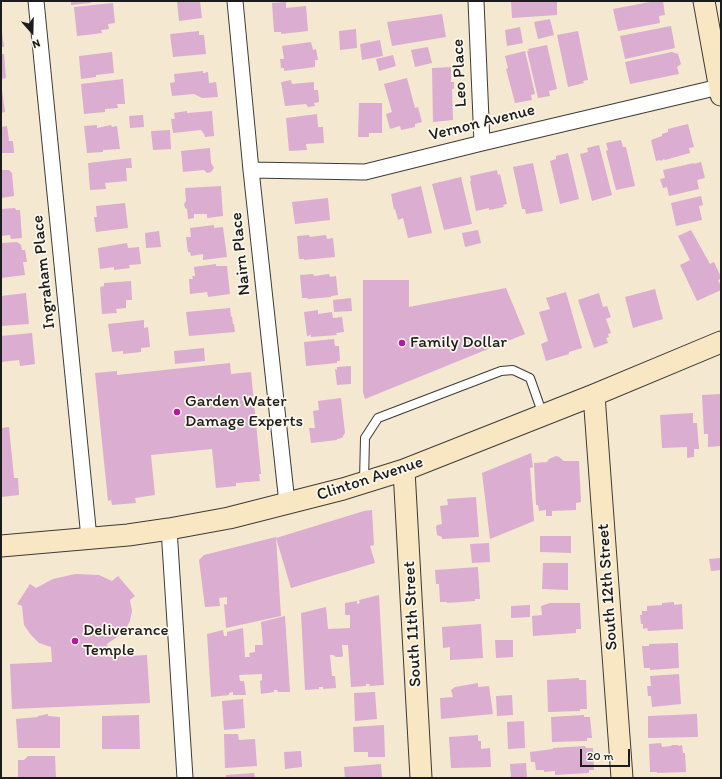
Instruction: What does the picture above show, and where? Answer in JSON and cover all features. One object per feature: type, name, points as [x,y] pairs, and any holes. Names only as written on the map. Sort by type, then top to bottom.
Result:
[{"type":"street","name":"Ingraham Place","points":[[36,1],[89,538]]},
{"type":"street","name":"Nairn Place","points":[[235,1],[251,170],[287,503]]},
{"type":"street","name":"Leo Place","points":[[476,1],[482,142]]},
{"type":"street","points":[[704,1],[720,91]]},
{"type":"street","name":"Vernon Avenue","points":[[251,170],[365,172],[482,142],[720,91]]},
{"type":"street","name":"Clinton Avenue","points":[[1,546],[169,529],[228,518],[343,489],[404,470],[594,395],[721,342]]},
{"type":"street","name":"South 12th Street","points":[[594,395],[622,778]]},
{"type":"street","name":"South 11th Street","points":[[404,470],[421,778]]},
{"type":"street","points":[[169,529],[185,778]]},
{"type":"lane","points":[[364,482],[365,438],[378,418],[501,371],[513,370],[530,378],[543,415]]},
{"type":"building","points":[[71,1],[90,1],[91,3],[71,5]]},
{"type":"building","points":[[177,1],[200,1],[202,18],[179,21]]},
{"type":"building","points":[[511,1],[557,1],[557,15],[512,18]]},
{"type":"building","points":[[655,1],[663,1],[665,15],[659,16],[660,23],[618,31],[613,9]]},
{"type":"building","points":[[286,2],[286,8],[306,6],[308,31],[281,34],[281,32],[274,32],[272,3]]},
{"type":"building","points":[[113,3],[115,23],[108,24],[109,29],[101,30],[102,33],[77,36],[74,7]]},
{"type":"building","points":[[442,14],[446,37],[392,46],[387,22]]},
{"type":"building","points":[[550,19],[554,35],[538,39],[534,22]]},
{"type":"building","points":[[671,26],[675,48],[625,59],[620,36]]},
{"type":"building","points":[[520,27],[523,43],[507,46],[505,30]]},
{"type":"building","points":[[356,29],[357,48],[340,50],[339,31]]},
{"type":"building","points":[[199,31],[199,35],[204,35],[206,54],[173,57],[170,34]]},
{"type":"building","points":[[578,31],[588,80],[583,81],[584,83],[568,87],[557,35]]},
{"type":"building","points":[[2,32],[4,47],[1,47]]},
{"type":"building","points":[[380,40],[383,56],[362,60],[360,44]]},
{"type":"building","points":[[311,42],[313,50],[316,49],[318,60],[315,60],[315,67],[284,71],[284,68],[281,68],[280,59],[284,59],[282,46]]},
{"type":"building","points":[[547,45],[557,89],[549,91],[550,96],[538,98],[527,51],[529,51],[528,49]]},
{"type":"building","points":[[428,47],[432,63],[415,67],[411,50]]},
{"type":"building","points":[[525,51],[535,94],[531,95],[532,100],[515,103],[506,69],[508,68],[505,56]]},
{"type":"building","points":[[112,52],[114,73],[96,75],[96,77],[81,79],[79,56]]},
{"type":"building","points":[[672,52],[678,54],[681,64],[677,67],[679,74],[630,84],[625,62]]},
{"type":"building","points":[[1,54],[4,54],[6,78],[1,79]]},
{"type":"building","points":[[393,55],[396,66],[379,71],[376,59]]},
{"type":"building","points":[[451,67],[451,82],[454,82],[454,89],[452,89],[453,120],[433,122],[432,68]]},
{"type":"building","points":[[203,71],[203,73],[208,72],[209,83],[216,82],[218,97],[202,98],[194,94],[172,96],[170,83],[175,82],[174,74]]},
{"type":"building","points":[[407,78],[415,108],[418,107],[422,122],[415,124],[415,127],[401,130],[400,126],[390,129],[386,114],[392,112],[384,84]]},
{"type":"building","points":[[123,79],[125,104],[117,104],[118,108],[105,109],[105,112],[84,114],[81,84]]},
{"type":"building","points":[[291,80],[292,84],[314,82],[314,90],[318,90],[319,102],[314,103],[315,106],[308,107],[306,104],[285,106],[281,82]]},
{"type":"building","points":[[1,90],[5,112],[1,113]]},
{"type":"building","points":[[359,103],[382,103],[382,133],[369,133],[369,137],[358,137]]},
{"type":"building","points":[[187,111],[187,113],[212,111],[214,136],[205,137],[201,130],[173,133],[171,119],[175,119],[174,113]]},
{"type":"building","points":[[317,114],[318,127],[323,127],[324,143],[306,144],[307,150],[289,151],[286,118]]},
{"type":"building","points":[[143,115],[144,127],[130,128],[129,116]]},
{"type":"building","points":[[688,124],[694,147],[689,148],[690,153],[656,161],[651,140],[662,136],[662,134],[668,132],[668,129]]},
{"type":"building","points":[[97,125],[97,128],[111,125],[112,127],[117,126],[120,149],[87,153],[84,126]]},
{"type":"building","points":[[7,126],[9,141],[13,141],[14,153],[1,153],[1,127]]},
{"type":"building","points":[[170,130],[171,149],[153,150],[151,131]]},
{"type":"building","points":[[621,140],[623,147],[626,147],[635,186],[616,190],[606,151],[608,150],[606,143]]},
{"type":"building","points":[[599,145],[612,195],[592,201],[580,154],[588,152],[587,148]]},
{"type":"building","points":[[210,148],[211,163],[214,168],[211,172],[207,173],[204,170],[183,172],[181,151]]},
{"type":"building","points":[[568,153],[579,199],[560,204],[550,161],[556,159],[556,156]]},
{"type":"building","points":[[131,158],[132,168],[126,168],[127,181],[105,183],[106,189],[90,190],[88,163]]},
{"type":"building","points":[[701,162],[705,178],[697,180],[699,189],[669,196],[667,187],[663,188],[660,179],[665,178],[663,170]]},
{"type":"building","points":[[533,163],[543,211],[526,214],[525,209],[522,209],[513,167]]},
{"type":"building","points":[[1,170],[9,170],[12,173],[14,196],[1,198]]},
{"type":"building","points":[[497,170],[498,175],[500,174],[507,204],[503,205],[504,207],[476,211],[470,176]]},
{"type":"building","points":[[461,177],[472,224],[444,230],[432,184]]},
{"type":"building","points":[[221,186],[223,216],[207,218],[207,214],[194,214],[194,218],[188,219],[187,209],[185,208],[184,204],[186,201],[185,188]]},
{"type":"building","points":[[421,186],[432,233],[408,238],[403,218],[398,220],[395,209],[394,210],[391,194]]},
{"type":"building","points":[[701,196],[703,205],[699,206],[702,220],[676,226],[671,203]]},
{"type":"building","points":[[328,198],[330,220],[295,224],[292,202]]},
{"type":"building","points":[[125,203],[128,228],[96,232],[94,217],[97,217],[96,206]]},
{"type":"building","points":[[15,208],[16,210],[20,210],[22,238],[11,239],[10,235],[1,236],[1,209]]},
{"type":"building","points":[[214,225],[214,228],[223,227],[227,257],[203,260],[203,254],[191,256],[190,252],[188,252],[186,237],[191,237],[190,228]]},
{"type":"building","points":[[478,230],[481,243],[465,247],[462,233]]},
{"type":"building","points":[[691,230],[710,264],[714,262],[721,277],[721,279],[718,280],[721,290],[697,301],[680,265],[690,260],[678,236]]},
{"type":"building","points":[[159,231],[161,247],[146,248],[145,233]]},
{"type":"building","points":[[309,235],[310,237],[326,235],[327,239],[333,238],[335,257],[304,260],[299,259],[297,236]]},
{"type":"building","points":[[17,242],[21,245],[22,250],[25,250],[27,262],[23,262],[25,275],[1,278],[1,243]]},
{"type":"building","points":[[127,243],[128,248],[139,247],[141,264],[129,265],[130,268],[114,270],[114,267],[100,269],[98,248]]},
{"type":"building","points":[[216,264],[216,266],[227,266],[230,294],[208,297],[207,292],[190,294],[189,279],[193,279],[192,276],[195,276],[194,267]]},
{"type":"building","points":[[313,274],[314,276],[329,274],[330,277],[336,276],[338,295],[308,299],[302,298],[300,275]]},
{"type":"building","points":[[363,280],[409,280],[409,307],[506,288],[525,334],[365,399],[363,392]]},
{"type":"building","points":[[131,281],[132,300],[126,300],[126,308],[116,309],[117,313],[102,314],[100,287],[104,286],[104,283]]},
{"type":"building","points":[[655,289],[663,319],[633,328],[625,297]]},
{"type":"building","points":[[566,292],[582,348],[569,352],[569,354],[546,361],[541,344],[548,341],[539,312],[550,309],[546,298]]},
{"type":"building","points":[[26,293],[29,324],[1,326],[1,296]]},
{"type":"building","points":[[599,293],[603,307],[607,306],[611,317],[606,319],[611,333],[608,334],[609,337],[606,338],[608,343],[594,348],[578,300]]},
{"type":"building","points":[[351,298],[352,311],[334,312],[333,300]]},
{"type":"building","points":[[230,308],[235,332],[189,336],[186,312]]},
{"type":"building","points":[[318,310],[318,314],[332,312],[333,318],[342,317],[344,332],[336,333],[337,335],[307,336],[304,312]]},
{"type":"building","points":[[144,320],[144,328],[148,327],[150,347],[141,348],[141,352],[123,354],[123,351],[112,352],[108,324]]},
{"type":"building","points":[[32,333],[35,364],[20,366],[19,360],[1,362],[1,336]]},
{"type":"building","points":[[334,339],[335,346],[339,346],[340,361],[337,361],[337,363],[306,366],[304,342]]},
{"type":"building","points":[[204,348],[205,361],[175,364],[174,351]]},
{"type":"building","name":"Garden Water Damage Experts","points":[[230,363],[231,374],[251,372],[261,474],[259,474],[260,481],[236,483],[236,486],[216,488],[212,449],[151,455],[155,495],[135,498],[136,503],[112,505],[111,500],[108,501],[95,373],[117,371],[117,375]]},
{"type":"building","points":[[351,366],[351,384],[337,385],[335,369],[337,370],[337,367]]},
{"type":"building","points":[[721,394],[721,446],[708,447],[708,434],[704,434],[702,395]]},
{"type":"building","points":[[341,398],[345,433],[342,438],[311,443],[309,428],[315,428],[313,411],[319,410],[318,401]]},
{"type":"building","points":[[693,413],[693,423],[697,423],[699,449],[694,449],[694,457],[687,458],[687,447],[662,448],[660,415]]},
{"type":"building","points":[[9,427],[14,478],[18,478],[19,495],[1,497],[1,428]]},
{"type":"building","points":[[531,453],[533,467],[530,468],[534,521],[490,539],[482,473]]},
{"type":"building","points":[[556,456],[564,461],[579,461],[581,502],[576,503],[576,510],[552,511],[552,516],[546,516],[546,510],[539,511],[538,505],[536,505],[534,463],[547,462],[549,459]]},
{"type":"building","points":[[476,497],[479,537],[442,539],[442,537],[437,535],[436,527],[437,525],[442,524],[440,506],[448,505],[447,499]]},
{"type":"building","points":[[372,510],[374,545],[370,546],[375,563],[291,588],[276,538],[364,511]]},
{"type":"building","points":[[540,536],[571,536],[571,553],[540,552]]},
{"type":"building","points":[[276,537],[281,616],[226,628],[224,604],[227,605],[227,597],[219,598],[220,606],[205,607],[199,560],[204,555]]},
{"type":"building","points":[[489,543],[490,562],[472,563],[470,544]]},
{"type":"building","points":[[721,558],[721,570],[711,571],[709,559]]},
{"type":"building","points":[[543,563],[568,563],[568,590],[542,589]]},
{"type":"building","points":[[478,567],[480,599],[475,599],[475,601],[440,602],[439,584],[436,584],[435,570]]},
{"type":"building","name":"Deliverance Temple","points":[[75,574],[99,575],[112,581],[118,576],[135,596],[130,600],[132,611],[130,621],[124,632],[107,644],[109,657],[147,655],[150,703],[12,709],[10,664],[52,662],[51,647],[39,643],[31,635],[24,625],[22,606],[17,604],[30,584],[36,588],[53,579]]},
{"type":"building","points":[[379,595],[384,685],[369,686],[370,684],[366,684],[366,686],[351,687],[348,645],[342,645],[343,656],[336,657],[330,655],[332,676],[335,676],[336,688],[323,689],[323,687],[319,687],[319,689],[305,690],[301,613],[326,607],[328,629],[350,628],[350,615],[345,615],[345,603],[357,601],[357,604],[360,603],[359,600]]},
{"type":"building","points":[[674,602],[674,605],[682,604],[683,629],[648,631],[647,628],[643,629],[640,615],[642,615],[642,611],[647,611],[647,606],[662,605],[662,603]]},
{"type":"building","points":[[550,603],[580,603],[581,629],[576,629],[576,633],[533,636],[532,616],[542,615],[541,606]]},
{"type":"building","points":[[530,605],[530,617],[511,618],[511,606]]},
{"type":"building","points":[[285,616],[290,692],[278,692],[277,690],[274,690],[274,692],[261,694],[260,681],[262,680],[262,674],[239,675],[240,681],[244,681],[246,695],[233,695],[233,692],[229,693],[229,695],[211,697],[207,634],[223,630],[224,636],[227,636],[227,632],[243,628],[245,657],[250,657],[249,653],[255,652],[255,645],[263,645],[261,622]]},
{"type":"building","points":[[481,624],[483,658],[450,660],[450,647],[443,648],[442,627]]},
{"type":"building","points":[[495,640],[513,640],[513,657],[496,658]]},
{"type":"building","points":[[678,643],[679,668],[650,670],[650,668],[644,668],[642,646],[649,646],[649,644]]},
{"type":"building","points":[[679,674],[681,704],[652,707],[651,696],[648,696],[647,686],[651,686],[650,676]]},
{"type":"building","points":[[579,678],[579,680],[586,680],[587,709],[580,709],[580,711],[548,712],[547,680]]},
{"type":"building","points":[[478,683],[478,687],[489,686],[493,714],[441,719],[440,698],[453,697],[451,690],[455,687]]},
{"type":"building","points":[[375,692],[377,719],[355,721],[354,693]]},
{"type":"building","points":[[512,695],[513,715],[497,716],[496,696]]},
{"type":"building","points":[[243,699],[245,728],[224,730],[222,701]]},
{"type":"building","points":[[48,714],[48,716],[60,717],[60,748],[18,748],[16,719],[38,717]]},
{"type":"building","points":[[697,714],[698,737],[648,738],[648,716]]},
{"type":"building","points":[[139,715],[140,749],[102,749],[102,716]]},
{"type":"building","points":[[584,715],[584,717],[590,717],[592,738],[587,738],[587,741],[552,742],[551,717]]},
{"type":"building","points":[[524,721],[525,748],[508,749],[507,722]]},
{"type":"building","points":[[384,725],[385,757],[368,757],[368,752],[354,752],[353,727]]},
{"type":"building","points":[[224,734],[238,734],[239,740],[255,739],[257,766],[225,768]]},
{"type":"building","points":[[478,735],[478,741],[481,741],[481,749],[490,748],[491,767],[451,768],[449,737]]},
{"type":"building","points":[[661,743],[662,747],[682,745],[683,753],[685,753],[686,772],[650,772],[649,744]]},
{"type":"building","points":[[585,746],[586,748],[593,748],[594,770],[589,770],[589,773],[555,775],[555,771],[544,772],[544,770],[536,770],[535,762],[531,762],[530,752],[553,748]]},
{"type":"building","points":[[301,751],[302,767],[285,769],[284,752]]},
{"type":"building","points":[[28,756],[55,756],[56,778],[18,778],[18,760],[24,760]]},
{"type":"building","points":[[526,763],[527,778],[511,778],[510,764]]},
{"type":"building","points":[[381,764],[382,778],[345,778],[344,767]]},
{"type":"building","points":[[254,773],[255,778],[226,778],[226,775]]},
{"type":"place","name":"Family Dollar","points":[[402,343]]},
{"type":"place","name":"Garden Water Damage Experts","points":[[177,412]]},
{"type":"place","name":"Deliverance Temple","points":[[75,641]]}]
